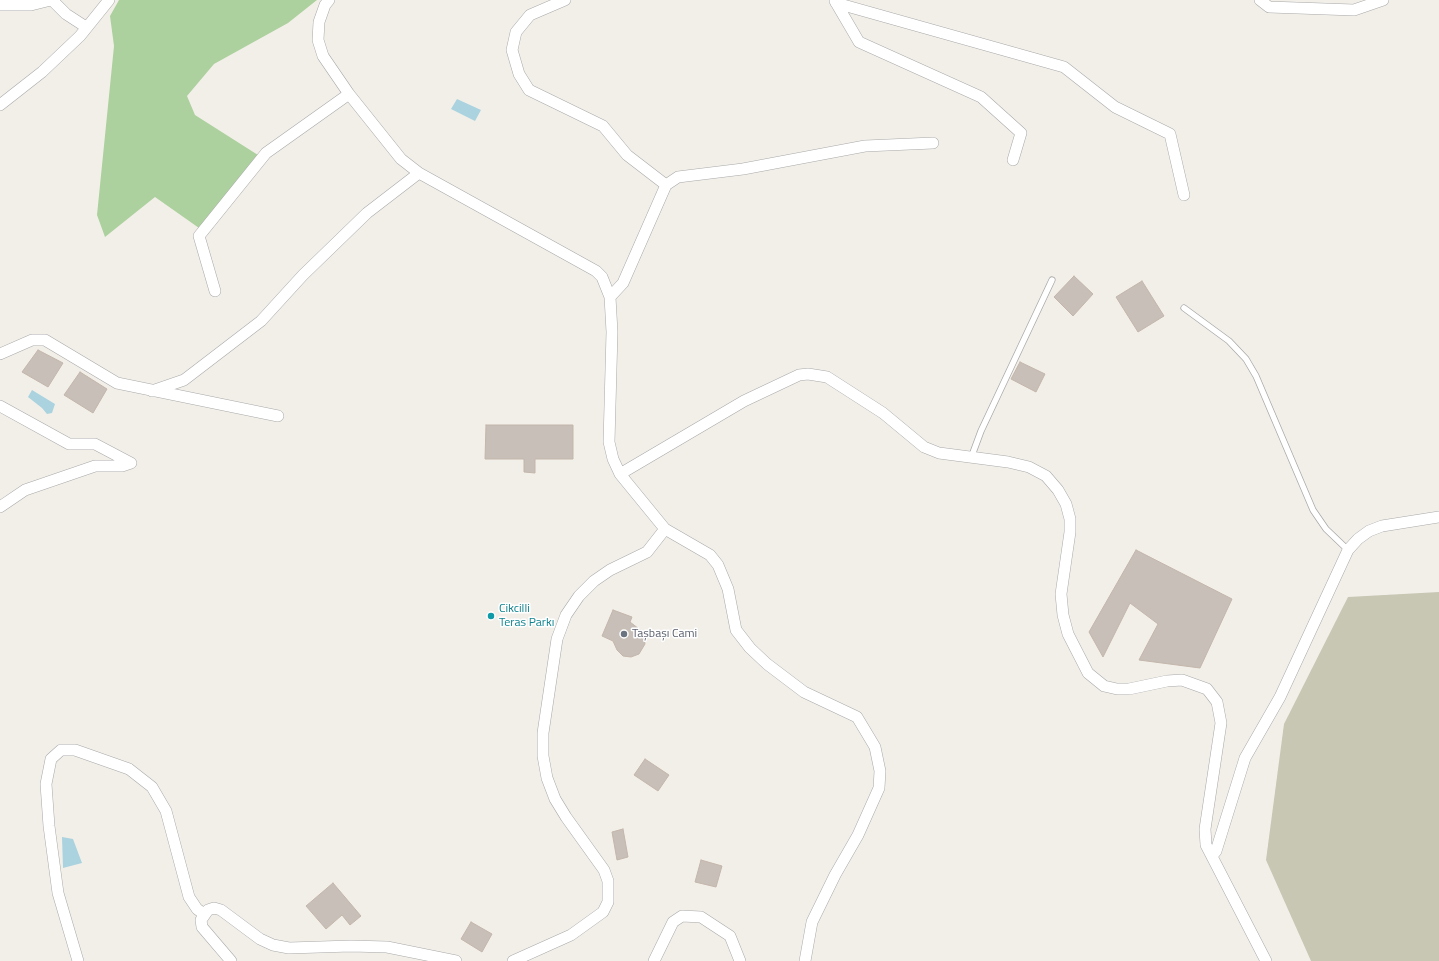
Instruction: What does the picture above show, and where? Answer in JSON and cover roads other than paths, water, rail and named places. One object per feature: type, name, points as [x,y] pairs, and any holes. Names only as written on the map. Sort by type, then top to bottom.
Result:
[{"type":"street","points":[[0,5],[31,5],[51,0],[66,14],[86,27]]},
{"type":"street","points":[[0,105],[42,72],[86,27],[109,0]]},
{"type":"street","points":[[329,0],[325,5],[319,22],[318,40],[322,56],[349,94],[401,159],[419,173],[596,271],[606,284],[610,297],[612,332],[609,442],[613,459],[620,474],[665,529],[710,555],[718,565],[728,589],[736,630],[750,648],[767,664],[804,692],[857,717],[875,747],[880,771],[879,788],[858,834],[835,875],[812,922],[805,961]]},
{"type":"street","points":[[565,0],[555,2],[530,14],[516,32],[512,50],[520,74],[529,90],[603,126],[627,155],[666,185]]},
{"type":"street","points":[[1260,0],[1269,7],[1354,10],[1382,0]]},
{"type":"street","points":[[835,1],[859,42],[981,97],[1020,133],[1013,160]]},
{"type":"street","points":[[835,1],[1064,67],[1115,107],[1170,134],[1184,196]]},
{"type":"street","points":[[215,291],[199,236],[266,154],[349,94]]},
{"type":"street","points":[[610,297],[623,283],[666,185],[678,178],[743,169],[865,146],[933,143]]},
{"type":"street","points":[[152,391],[184,380],[261,321],[303,275],[368,213],[419,173]]},
{"type":"street","points":[[0,354],[32,340],[45,340],[117,383],[278,416]]},
{"type":"street","points":[[620,474],[744,401],[799,375],[808,374],[827,377],[883,413],[924,447],[939,453],[1008,462],[1029,467],[1046,476],[1058,490],[1066,504],[1070,518],[1070,532],[1061,594],[1063,615],[1068,634],[1088,673],[1104,686],[1117,689],[1130,689],[1166,681],[1182,680],[1207,689],[1217,702],[1221,723],[1205,829],[1206,845],[1266,961]]},
{"type":"street","points":[[0,406],[69,444],[95,444],[131,463],[122,466],[95,466],[24,490],[0,507]]},
{"type":"street","points":[[1212,856],[1216,851],[1244,758],[1280,697],[1348,550],[1358,539],[1369,531],[1382,526],[1439,517]]},
{"type":"street","points":[[514,961],[571,935],[603,912],[608,902],[608,881],[604,870],[566,817],[555,799],[547,778],[543,756],[543,733],[557,639],[566,615],[579,596],[594,581],[610,570],[647,552],[665,529]]},
{"type":"street","points":[[78,961],[58,893],[49,826],[46,784],[51,759],[61,750],[75,750],[129,768],[152,787],[166,811],[189,897],[197,909],[204,914]]},
{"type":"street","points":[[231,961],[202,927],[201,920],[204,914],[214,908],[221,910],[260,939],[272,945],[289,948],[351,946],[387,947],[456,961]]},
{"type":"street","points":[[654,961],[673,922],[682,916],[701,917],[730,936],[740,961]]},
{"type":"lane","points":[[971,458],[981,431],[1052,280]]},
{"type":"lane","points":[[1184,308],[1229,341],[1246,359],[1256,376],[1313,510],[1326,529],[1348,550]]},
{"type":"water","points":[[457,99],[481,110],[475,121],[451,109]]},
{"type":"water","points":[[32,390],[55,404],[52,413],[47,414],[28,397]]},
{"type":"water","points":[[62,837],[73,839],[82,863],[63,868]]},
{"type":"place","name":"Cikcilli Teras Parkı","points":[[491,616]]},
{"type":"place","name":"Taşbaşı Cami","points":[[624,634]]}]
